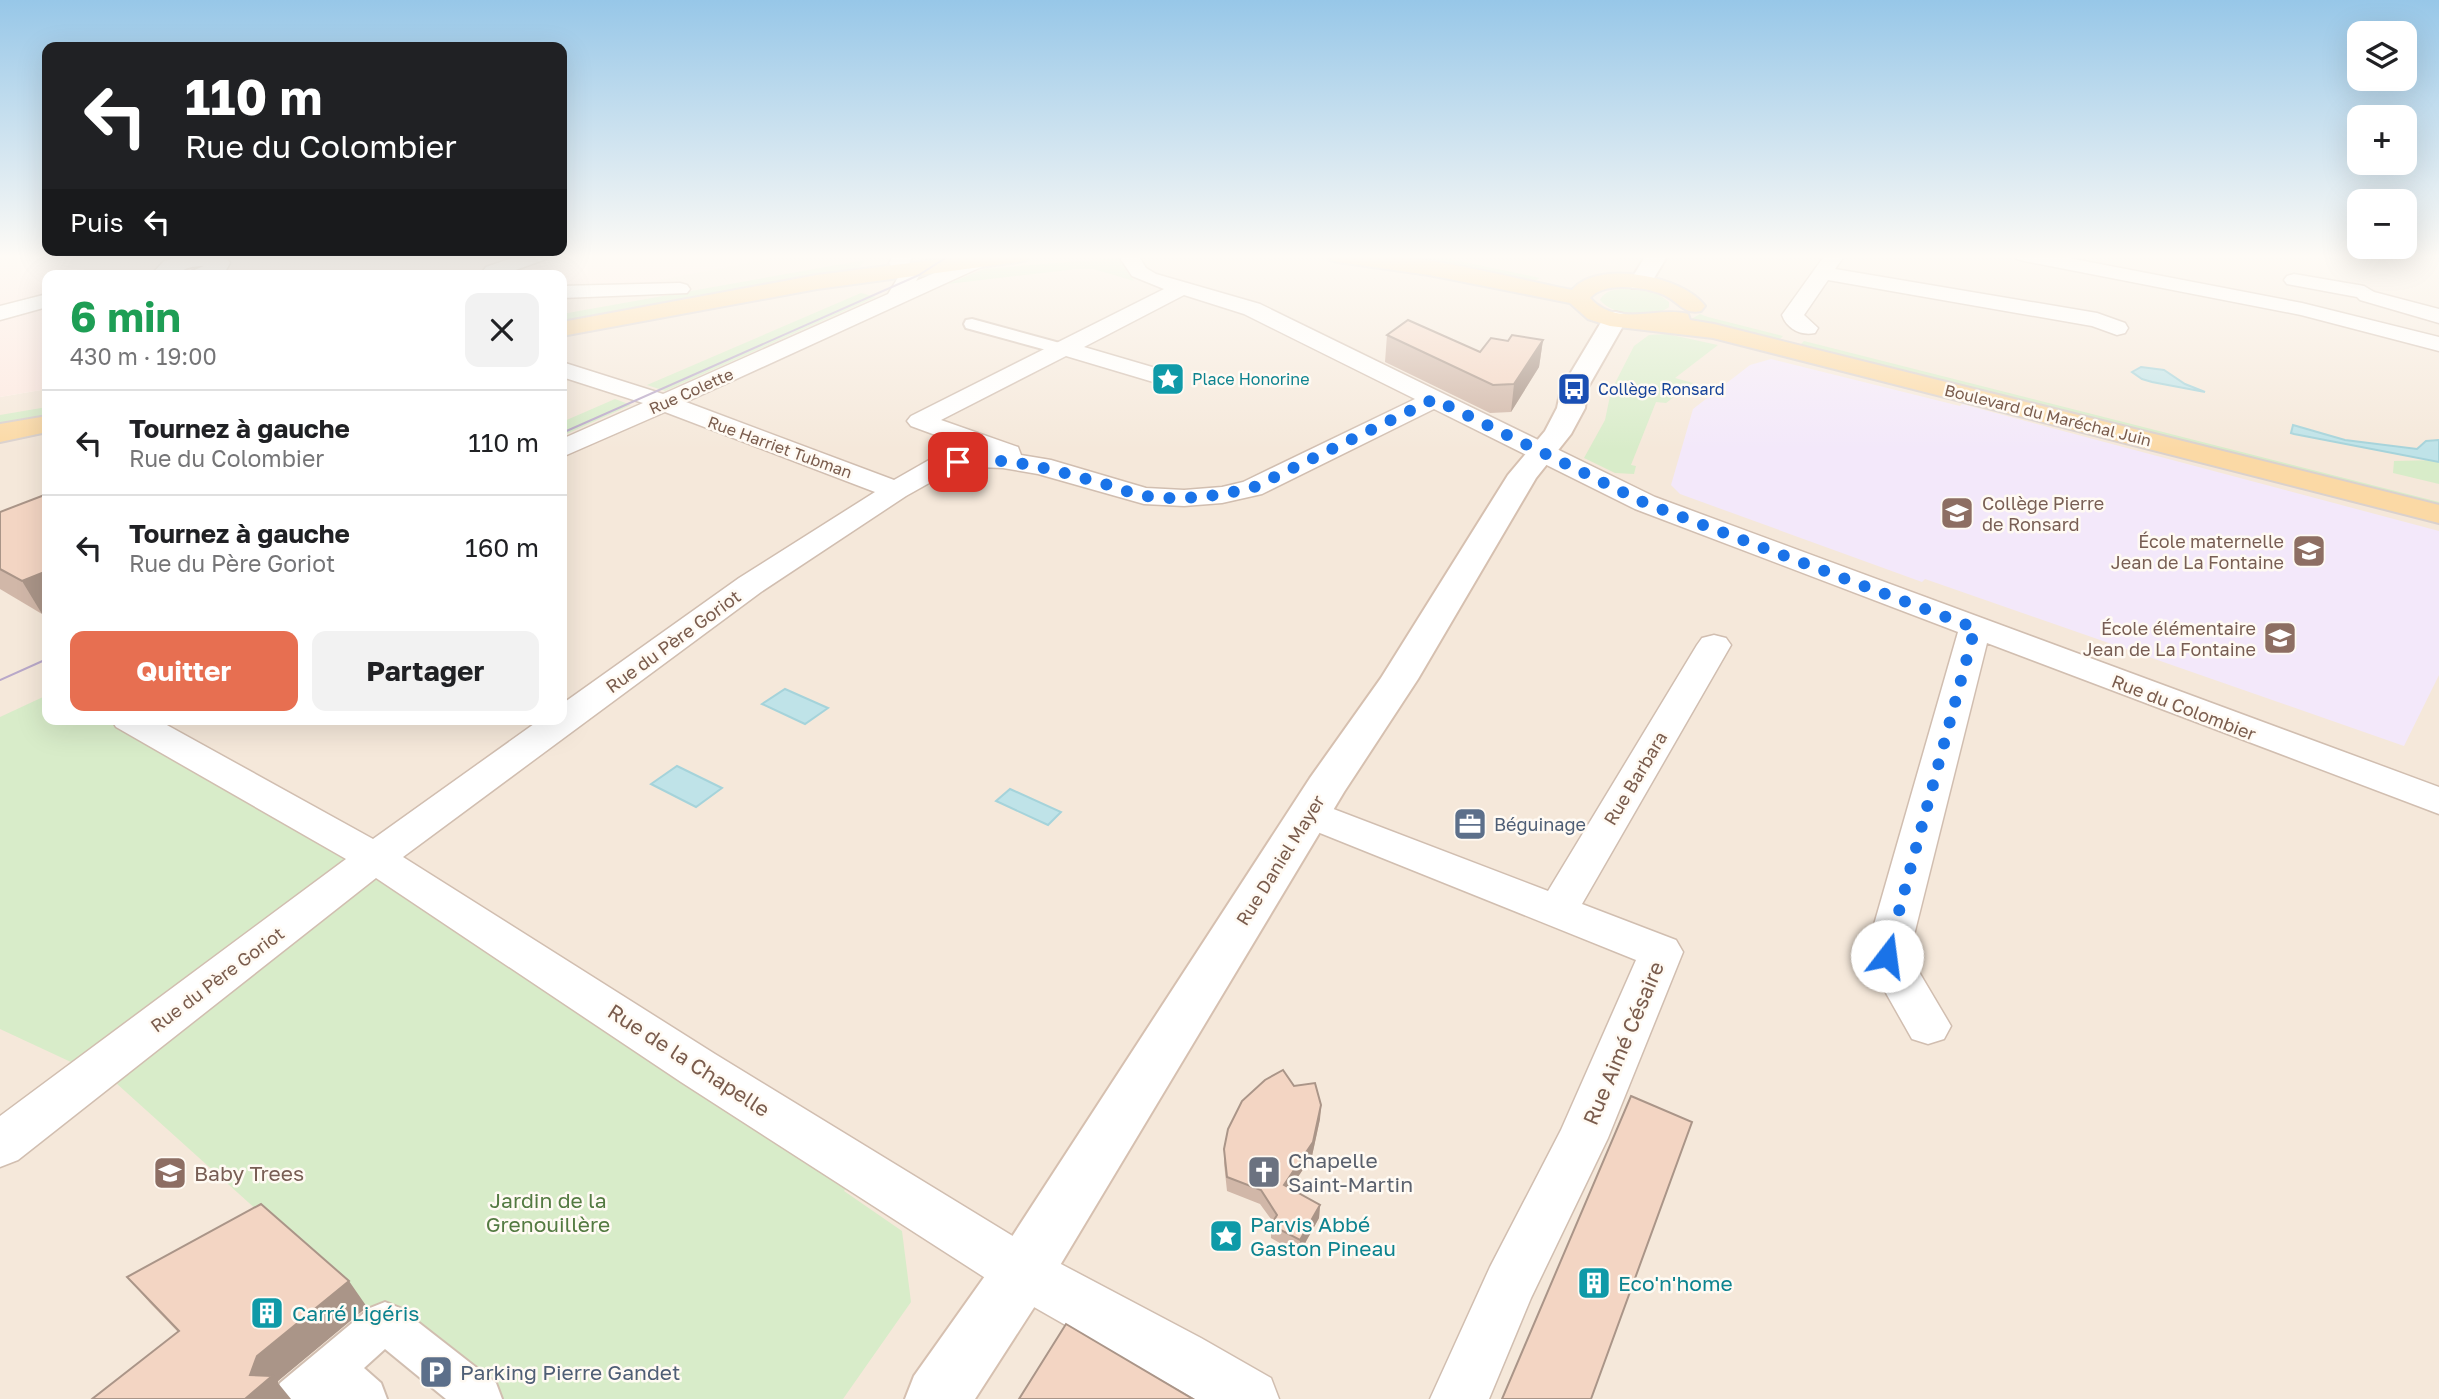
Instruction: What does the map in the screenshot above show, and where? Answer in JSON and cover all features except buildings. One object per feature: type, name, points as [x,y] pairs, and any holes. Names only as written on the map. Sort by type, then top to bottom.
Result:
[{"type":"main road","points":[[567,328],[608,320]]},
{"type":"main road","name":"Rue Daniel Mayer","points":[[937,1399],[1023,1272],[1309,814],[1399,678],[1522,475],[1563,422],[1571,408],[1574,389],[1614,320]]},
{"type":"main road","name":"Boulevard du Maréchal Juin","points":[[1628,320],[1714,331],[2439,514]]},
{"type":"main road","points":[[1656,323],[1668,320]]},
{"type":"main road","name":"Boulevard du Maréchal Juin","points":[[1748,320],[2439,499]]},
{"type":"main road","points":[[0,410],[42,403]]},
{"type":"main road","points":[[0,433],[42,425]]},
{"type":"street","name":"Rue Colette","points":[[567,447],[846,320]]},
{"type":"street","points":[[1041,467],[920,421],[1118,320]]},
{"type":"street","name":"Rue du Colombier","points":[[1275,320],[1645,503],[2439,801]]},
{"type":"street","points":[[1796,320],[1807,328]]},
{"type":"street","points":[[2098,320],[2117,328]]},
{"type":"street","points":[[2345,320],[2439,344]]},
{"type":"street","points":[[972,324],[1168,379]]},
{"type":"street","name":"Rue Harriet Tubman","points":[[567,371],[664,402],[895,490]]},
{"type":"street","name":"Rue du Père Goriot","points":[[567,718],[750,585],[895,490],[939,466],[977,459],[1041,467],[1144,496],[1184,498],[1222,495],[1252,488],[1434,399]]},
{"type":"street","points":[[939,466],[944,457],[946,429]]},
{"type":"street","points":[[1928,1026],[1887,956],[1975,628]]},
{"type":"street","name":"Rue Barbara","points":[[1557,911],[1714,645]]},
{"type":"street","name":"Rue de la Chapelle","points":[[140,725],[375,858],[698,1068],[1023,1272],[1181,1357],[1250,1399]]},
{"type":"street","name":"Rue du Père Goriot","points":[[0,1145],[375,858],[558,725]]},
{"type":"street","name":"Rue Aimé Césaire","points":[[1309,814],[1661,952],[1583,1138],[1509,1285],[1460,1399]]},
{"type":"street","points":[[296,1399],[385,1322],[480,1399]]},
{"type":"street","points":[[345,1393],[398,1334]]},
{"type":"shaded area","points":[[0,320],[42,320],[42,390],[0,397]]},
{"type":"shaded area","points":[[567,320],[2439,320],[2439,1399],[0,1399],[0,397],[42,390],[42,725],[567,725]]},
{"type":"shaded area","points":[[1771,359],[1960,406],[1962,404],[2439,531],[2439,675],[2404,746],[1925,579],[1922,582],[1680,494],[1671,485],[1693,409],[1750,365]]},
{"type":"green space","points":[[567,320],[588,320],[567,324]]},
{"type":"green space","points":[[798,320],[824,320],[665,391],[647,385]]},
{"type":"green space","points":[[1721,320],[1783,336],[1777,342],[1688,321]]},
{"type":"green space","points":[[1667,334],[1718,345],[1675,378],[1693,383],[1666,403],[1656,402],[1631,465],[1636,466],[1634,474],[1615,473],[1584,458],[1605,420],[1611,391],[1634,346],[1649,335]]},
{"type":"green space","points":[[1804,341],[2439,502],[2439,508],[1798,347]]},
{"type":"green space","points":[[615,399],[631,405],[567,434],[567,420]]},
{"type":"green space","points":[[42,408],[42,420],[0,428],[0,415]]},
{"type":"green space","points":[[2439,460],[2439,484],[2393,473],[2394,461]]},
{"type":"green space","name":"Jardin de la Grenouillère","points":[[42,697],[42,725],[115,725],[397,890],[849,1184],[844,1191],[902,1231],[911,1302],[843,1399],[480,1399],[385,1322],[280,1231],[116,1083],[0,1029],[0,717]]},
{"type":"water","points":[[2141,367],[2164,370],[2185,384],[2205,392],[2142,379],[2132,372]]},
{"type":"water","points":[[2293,425],[2345,440],[2417,449],[2426,441],[2439,440],[2439,462],[2294,434],[2291,433]]},
{"type":"water","points":[[785,689],[828,708],[805,724],[762,704]]},
{"type":"water","points":[[677,766],[722,788],[696,807],[651,784]]},
{"type":"water","points":[[1010,789],[1061,812],[1048,825],[996,801]]},
{"type":"tram line","points":[[567,431],[817,320]]},
{"type":"tram line","points":[[0,680],[42,661]]},
{"type":"place","name":"Place Honorine","points":[[1168,379]]},
{"type":"place","name":"Collège Ronsard","points":[[1574,389]]},
{"type":"place","name":"Collège Pierre de Ronsard","points":[[1957,513]]},
{"type":"place","name":"École maternelle Jean de La Fontaine","points":[[2309,551]]},
{"type":"place","name":"École élémentaire Jean de La Fontaine","points":[[2280,638]]},
{"type":"place","name":"Béguinage","points":[[1470,824]]},
{"type":"place","name":"Chapelle Saint-Martin","points":[[1264,1172]]},
{"type":"place","name":"Baby Trees","points":[[170,1173]]},
{"type":"place","name":"Parvis Abbé Gaston Pineau","points":[[1226,1236]]},
{"type":"place","name":"Eco'n'home","points":[[1594,1283]]},
{"type":"place","name":"Carré Ligéris","points":[[267,1313]]},
{"type":"place","name":"Parking Pierre Gandet","points":[[436,1372]]},
{"type":"route","points":[[958,462],[977,459],[1003,460],[1041,467],[1144,496],[1184,498],[1222,495],[1252,488],[1434,399],[1645,503],[1975,628],[1887,956]]}]
